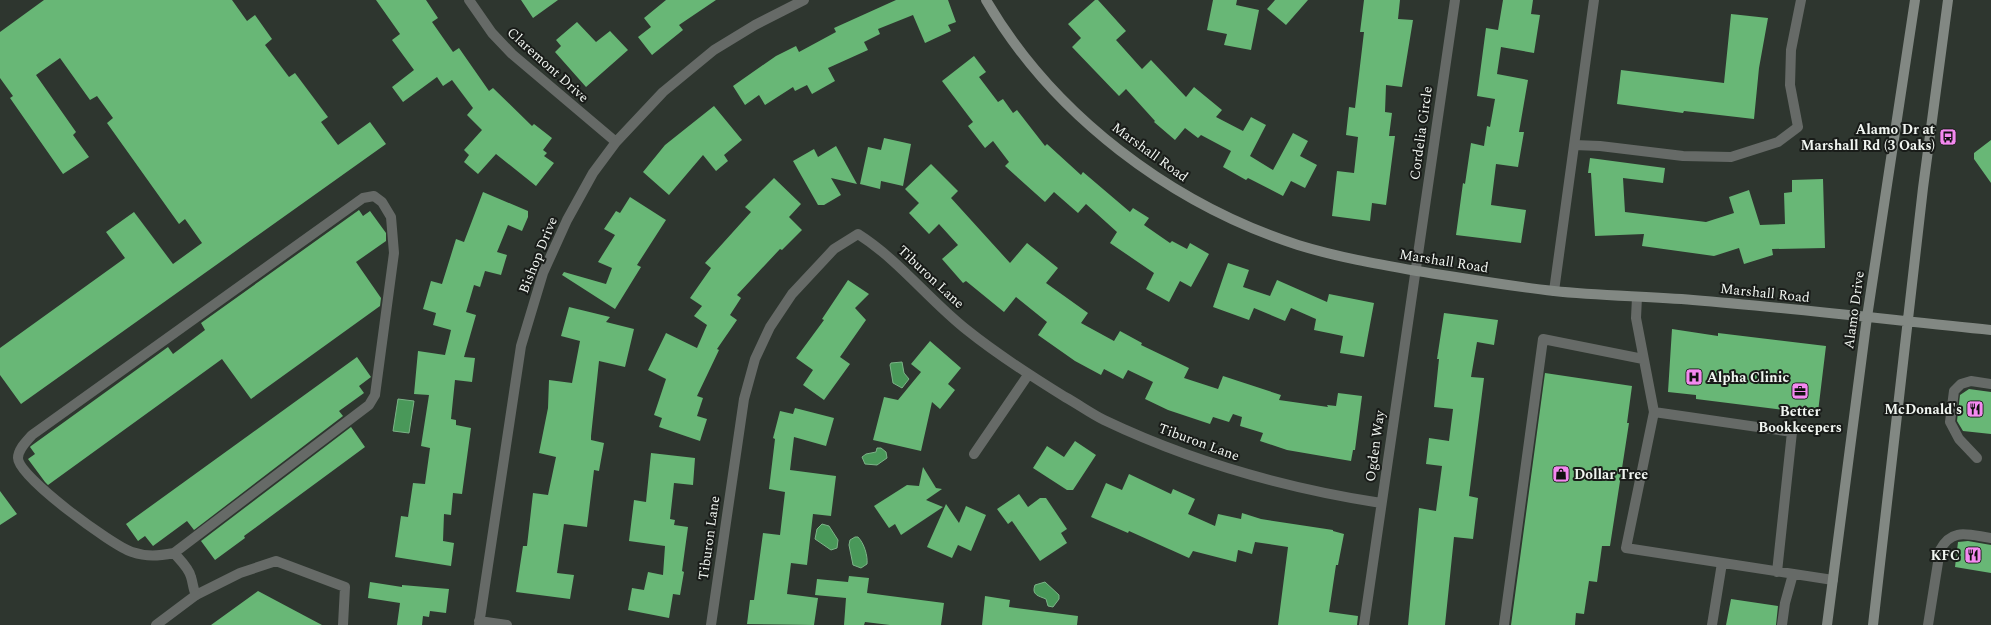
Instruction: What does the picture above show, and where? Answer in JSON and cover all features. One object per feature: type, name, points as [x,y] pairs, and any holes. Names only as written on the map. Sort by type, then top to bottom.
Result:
[{"type":"main road","name":"Marshall Road","points":[[986,0],[1021,51],[1062,97],[1097,131],[1155,176],[1189,197],[1278,238],[1315,250],[1358,261],[1460,278],[1554,291],[1691,299],[1991,330]]},
{"type":"main road","name":"Alamo Drive","points":[[1827,625],[1867,317],[1914,0]]},
{"type":"main road","points":[[1873,625],[1922,188],[1948,0]]},
{"type":"street","name":"Claremont Drive","points":[[469,0],[492,33],[512,54],[616,142]]},
{"type":"street","name":"Bishop Drive","points":[[479,623],[521,346],[543,273],[567,220],[593,173],[616,142],[663,92],[714,50],[755,24],[804,0]]},
{"type":"street","name":"Cordelia Circle","points":[[1415,270],[1455,0]]},
{"type":"street","points":[[1554,291],[1594,0]]},
{"type":"street","points":[[1574,145],[1600,146],[1683,156],[1731,157],[1778,142],[1798,128],[1790,85],[1791,50],[1801,0]]},
{"type":"street","points":[[374,196],[382,202],[390,217],[394,253],[375,396],[369,405],[174,553],[151,557],[130,552],[74,515],[36,484],[20,465],[18,458],[21,449],[32,435],[363,198],[374,196]]},
{"type":"street","name":"Tiburon Lane","points":[[711,625],[741,414],[755,359],[770,327],[792,294],[834,249],[858,234],[874,244],[966,330],[1028,375],[1103,419],[1180,452],[1234,471],[1285,485],[1381,503]]},
{"type":"street","name":"Ogden Way","points":[[1364,625],[1415,270]]},
{"type":"street","points":[[1637,297],[1636,318],[1654,412],[1626,548],[1833,580]]},
{"type":"street","points":[[1504,625],[1542,339],[1643,359]]},
{"type":"street","points":[[974,454],[1028,375]]},
{"type":"street","points":[[1977,458],[1958,439],[1950,422],[1954,391],[1961,384],[1970,381],[1991,384]]},
{"type":"street","points":[[1654,412],[1792,432],[1777,572]]},
{"type":"street","points":[[1928,625],[1940,550],[1944,542],[1950,536],[1957,534],[1991,538]]},
{"type":"street","points":[[174,553],[184,563],[191,576],[192,587],[196,595]]},
{"type":"street","points":[[156,625],[196,595],[240,573],[276,561],[345,587],[342,625]]},
{"type":"street","points":[[1712,625],[1722,563]]},
{"type":"street","points":[[1782,625],[1785,603],[1793,574]]},
{"type":"street","points":[[479,623],[507,625]]},
{"type":"shaded area","points":[[902,362],[904,373],[909,379],[902,388],[893,383],[890,365],[891,363]]},
{"type":"shaded area","points":[[398,399],[414,401],[409,433],[393,431]]},
{"type":"shaded area","points":[[877,448],[881,448],[886,452],[887,458],[877,465],[865,464],[862,457],[866,454],[876,452]]},
{"type":"shaded area","points":[[822,524],[829,526],[838,540],[837,548],[831,550],[815,539],[817,529]]},
{"type":"shaded area","points":[[858,537],[864,546],[866,554],[867,564],[861,568],[853,565],[849,545],[850,540]]},
{"type":"shaded area","points":[[1045,582],[1059,595],[1059,599],[1053,607],[1048,606],[1046,599],[1036,595],[1034,591],[1035,585]]},
{"type":"building","points":[[44,0],[232,0],[247,21],[255,15],[272,39],[265,45],[289,77],[295,73],[328,117],[321,122],[338,145],[370,122],[386,144],[21,404],[0,375],[0,348],[125,258],[106,232],[134,212],[173,264],[202,243],[185,219],[179,224],[107,123],[113,118],[97,96],[90,100],[60,58],[36,75],[76,132],[73,135],[89,157],[63,174],[10,98],[13,96],[0,78],[0,32]]},
{"type":"building","points":[[376,0],[426,0],[438,18],[432,22],[453,52],[459,48],[489,91],[493,88],[532,126],[534,124],[552,138],[543,150],[547,153],[544,156],[554,163],[536,186],[496,154],[478,174],[464,162],[469,155],[464,150],[482,130],[467,115],[473,108],[452,80],[443,86],[437,77],[403,102],[392,87],[414,70],[392,40],[400,34]]},
{"type":"building","points":[[521,0],[558,0],[533,18]]},
{"type":"building","points":[[666,0],[716,0],[679,25],[683,30],[652,55],[638,37],[651,27],[644,18]]},
{"type":"building","points":[[896,0],[948,0],[956,22],[948,25],[951,31],[925,43],[913,15],[878,29],[880,34],[864,42],[868,50],[828,68],[835,81],[812,94],[807,85],[795,91],[793,87],[765,105],[759,95],[745,105],[733,86],[776,56],[796,46],[799,52],[836,32],[834,28]]},
{"type":"building","points":[[1095,0],[1098,0],[1126,31],[1116,40],[1142,69],[1151,60],[1186,97],[1194,87],[1222,110],[1216,117],[1243,131],[1251,117],[1266,125],[1250,156],[1273,170],[1293,133],[1308,141],[1300,156],[1317,165],[1305,188],[1291,181],[1283,196],[1248,178],[1246,180],[1223,167],[1231,151],[1201,135],[1198,138],[1185,128],[1175,140],[1154,122],[1155,121],[1126,89],[1119,96],[1072,47],[1081,38],[1068,24]]},
{"type":"building","points":[[1213,0],[1237,0],[1236,5],[1259,10],[1251,50],[1224,45],[1227,34],[1207,30]]},
{"type":"building","points":[[1275,0],[1308,0],[1286,25],[1267,9]]},
{"type":"building","points":[[1364,0],[1400,0],[1398,19],[1413,20],[1402,87],[1386,85],[1385,112],[1392,113],[1389,136],[1395,136],[1386,205],[1372,203],[1370,221],[1332,216],[1337,171],[1354,173],[1358,137],[1346,135],[1349,107],[1355,108],[1364,32],[1360,32]]},
{"type":"building","points":[[1503,0],[1533,0],[1531,14],[1540,15],[1534,53],[1501,47],[1497,74],[1528,80],[1519,132],[1524,132],[1518,167],[1496,164],[1491,205],[1526,210],[1521,243],[1456,235],[1463,183],[1465,184],[1471,143],[1484,146],[1487,126],[1490,127],[1495,99],[1477,96],[1486,28],[1498,30]]},
{"type":"building","points":[[1731,14],[1768,18],[1759,68],[1754,119],[1684,111],[1683,113],[1617,104],[1621,70],[1724,83]]},
{"type":"building","points":[[577,22],[596,42],[610,31],[628,50],[586,87],[555,52],[561,46],[556,40]]},
{"type":"building","points":[[974,56],[986,72],[979,77],[998,102],[1003,99],[1013,113],[1017,110],[1045,146],[1047,144],[1081,175],[1083,172],[1130,212],[1133,208],[1149,218],[1144,225],[1170,243],[1172,241],[1187,249],[1190,243],[1209,254],[1191,287],[1180,281],[1169,302],[1146,289],[1154,273],[1110,243],[1117,232],[1086,204],[1078,213],[1054,192],[1045,202],[1005,166],[1009,162],[993,141],[985,148],[968,126],[973,122],[942,81]]},
{"type":"building","points":[[714,106],[742,140],[724,155],[728,161],[716,171],[703,155],[669,195],[643,172],[665,145]]},
{"type":"building","points":[[884,138],[911,144],[903,186],[881,181],[880,189],[860,184],[868,147],[881,150]]},
{"type":"building","points":[[1991,140],[1991,183],[1974,159],[1974,153]]},
{"type":"building","points":[[836,146],[857,184],[831,178],[841,195],[824,205],[818,205],[793,161],[814,149],[818,157]]},
{"type":"building","points":[[1590,158],[1665,168],[1663,183],[1623,178],[1625,212],[1706,222],[1734,213],[1729,197],[1749,190],[1760,225],[1785,224],[1784,193],[1792,192],[1792,180],[1823,179],[1825,248],[1772,249],[1773,255],[1744,264],[1739,248],[1714,256],[1642,246],[1644,234],[1595,236],[1591,173],[1588,173]]},
{"type":"building","points":[[931,164],[958,191],[951,198],[1010,263],[1027,243],[1058,268],[1046,283],[1088,313],[1081,323],[1114,341],[1120,331],[1142,343],[1141,345],[1189,368],[1184,378],[1218,389],[1223,376],[1281,395],[1279,400],[1328,407],[1327,405],[1336,406],[1338,393],[1362,396],[1355,450],[1353,450],[1351,461],[1287,450],[1260,441],[1263,433],[1240,426],[1242,417],[1233,414],[1229,422],[1213,417],[1210,424],[1168,410],[1145,399],[1153,382],[1128,370],[1123,379],[1104,369],[1101,375],[1075,361],[1038,335],[1047,322],[1016,297],[1004,312],[966,281],[963,283],[942,259],[958,245],[939,224],[929,234],[909,213],[919,203],[905,189]]},
{"type":"building","points":[[774,178],[801,204],[789,217],[802,230],[782,250],[780,249],[737,295],[741,298],[730,315],[737,320],[717,349],[719,350],[697,396],[703,398],[697,416],[707,419],[700,441],[659,427],[662,418],[654,415],[666,379],[648,370],[666,333],[697,348],[707,325],[694,316],[702,306],[690,298],[711,268],[705,263],[751,212],[745,207]]},
{"type":"building","points":[[483,192],[528,211],[528,217],[522,231],[508,225],[497,252],[507,255],[501,275],[485,271],[480,287],[474,285],[466,312],[476,315],[464,357],[475,358],[472,382],[455,380],[451,419],[456,420],[456,425],[471,428],[462,494],[453,493],[451,515],[444,514],[443,541],[454,543],[451,566],[395,557],[401,516],[408,517],[413,483],[425,484],[430,448],[421,446],[429,395],[414,394],[418,351],[445,355],[451,330],[433,325],[436,313],[423,309],[431,281],[442,284],[456,239],[464,242]]},
{"type":"building","points":[[630,197],[666,220],[637,265],[641,267],[615,309],[562,275],[564,272],[606,284],[612,268],[598,262],[615,235],[604,229],[616,211],[620,213]]},
{"type":"building","points":[[359,210],[363,216],[370,211],[386,233],[386,241],[356,262],[381,298],[380,306],[251,399],[222,359],[48,485],[45,482],[28,459],[35,454],[30,447],[31,446],[168,347],[173,354],[205,330],[201,323]]},
{"type":"building","points":[[1228,263],[1249,270],[1243,287],[1270,296],[1277,280],[1327,302],[1329,294],[1374,303],[1364,357],[1340,353],[1343,336],[1314,330],[1316,319],[1291,308],[1285,321],[1254,308],[1249,320],[1213,307]]},
{"type":"building","points":[[848,280],[869,294],[855,308],[866,320],[840,357],[850,364],[824,400],[803,385],[813,370],[796,358],[824,320],[822,319]]},
{"type":"building","points":[[569,307],[610,317],[606,322],[634,329],[625,367],[599,361],[591,440],[604,443],[599,471],[594,470],[587,527],[564,524],[557,573],[574,575],[570,599],[516,592],[523,546],[527,546],[533,493],[548,495],[556,457],[539,453],[548,408],[549,380],[572,383],[580,341],[561,336]]},
{"type":"building","points":[[1444,313],[1498,320],[1494,345],[1477,342],[1471,377],[1484,378],[1469,496],[1478,498],[1473,539],[1454,537],[1445,625],[1408,625],[1419,508],[1436,511],[1442,466],[1426,464],[1429,438],[1449,441],[1453,409],[1434,407],[1439,359],[1437,359]]},
{"type":"building","points":[[1672,329],[1718,336],[1718,333],[1826,346],[1818,412],[1784,407],[1783,410],[1696,399],[1696,395],[1668,392]]},
{"type":"building","points":[[930,341],[961,368],[948,384],[955,390],[940,409],[932,402],[921,451],[873,440],[884,397],[898,400],[921,372],[911,364]]},
{"type":"building","points":[[357,357],[371,377],[359,386],[364,393],[339,411],[343,416],[194,530],[187,521],[153,546],[145,536],[138,541],[126,524]]},
{"type":"building","points":[[1545,373],[1632,386],[1627,423],[1629,423],[1610,546],[1602,546],[1597,582],[1589,581],[1584,614],[1576,613],[1575,625],[1511,625]]},
{"type":"building","name":"McDonald's","points":[[1969,389],[1991,392],[1991,434],[1963,431],[1957,421],[1960,395]]},
{"type":"building","points":[[795,408],[834,418],[826,446],[794,437],[790,470],[836,476],[831,516],[813,514],[807,565],[791,563],[787,594],[818,598],[814,625],[747,624],[750,600],[754,600],[763,533],[780,535],[785,492],[769,489],[775,439],[773,438],[780,411],[793,414]]},
{"type":"building","points":[[351,427],[365,447],[244,536],[245,538],[215,560],[201,541]]},
{"type":"building","points":[[1075,441],[1096,455],[1073,490],[1067,490],[1033,468],[1047,446],[1064,457]]},
{"type":"building","points":[[651,453],[695,458],[693,485],[674,483],[670,519],[675,520],[674,525],[688,527],[682,571],[684,572],[680,595],[673,594],[669,618],[628,610],[632,588],[644,590],[648,572],[663,575],[665,546],[629,541],[634,500],[646,502]]},
{"type":"building","points":[[923,467],[936,488],[942,489],[926,500],[943,507],[901,535],[895,524],[889,528],[874,506],[907,485],[919,486]]},
{"type":"building","points":[[1129,474],[1171,494],[1173,489],[1195,499],[1188,514],[1215,526],[1218,514],[1241,519],[1242,513],[1261,519],[1333,530],[1344,534],[1338,565],[1336,565],[1329,612],[1358,616],[1357,625],[1278,625],[1288,547],[1255,542],[1252,554],[1238,550],[1236,562],[1193,551],[1189,558],[1129,531],[1128,533],[1091,517],[1106,483],[1122,490]]},
{"type":"building","points":[[0,491],[17,514],[0,525]]},
{"type":"building","points":[[1019,494],[1028,507],[1040,498],[1046,498],[1067,529],[1061,533],[1067,543],[1040,561],[1012,521],[1008,524],[997,509]]},
{"type":"building","points":[[946,504],[959,523],[966,506],[986,515],[971,551],[958,545],[952,558],[927,547]]},
{"type":"building","name":"KFC","points":[[1968,541],[1991,545],[1991,573],[1955,567],[1958,542]]},
{"type":"building","points":[[849,576],[869,578],[867,593],[944,603],[941,625],[890,625],[865,622],[864,625],[844,625],[846,598],[815,595],[817,579],[848,582]]},
{"type":"building","points":[[370,582],[402,587],[402,585],[449,589],[446,613],[430,611],[429,617],[423,616],[422,625],[397,625],[400,603],[368,598]]},
{"type":"building","points":[[258,591],[322,625],[211,625]]},
{"type":"building","points":[[985,596],[1010,600],[1009,607],[1078,616],[1077,625],[982,625]]},
{"type":"building","points":[[1731,599],[1778,606],[1776,625],[1726,625]]},
{"type":"place","name":"Alamo Dr at Marshall Rd (3 Oaks)","points":[[1948,137]]},
{"type":"place","name":"Alpha Clinic","points":[[1694,377]]},
{"type":"place","name":"Better Bookkeepers","points":[[1800,391]]},
{"type":"place","name":"McDonald's","points":[[1975,409]]},
{"type":"place","name":"Dollar Tree","points":[[1561,474]]},
{"type":"place","name":"KFC","points":[[1973,555]]}]
